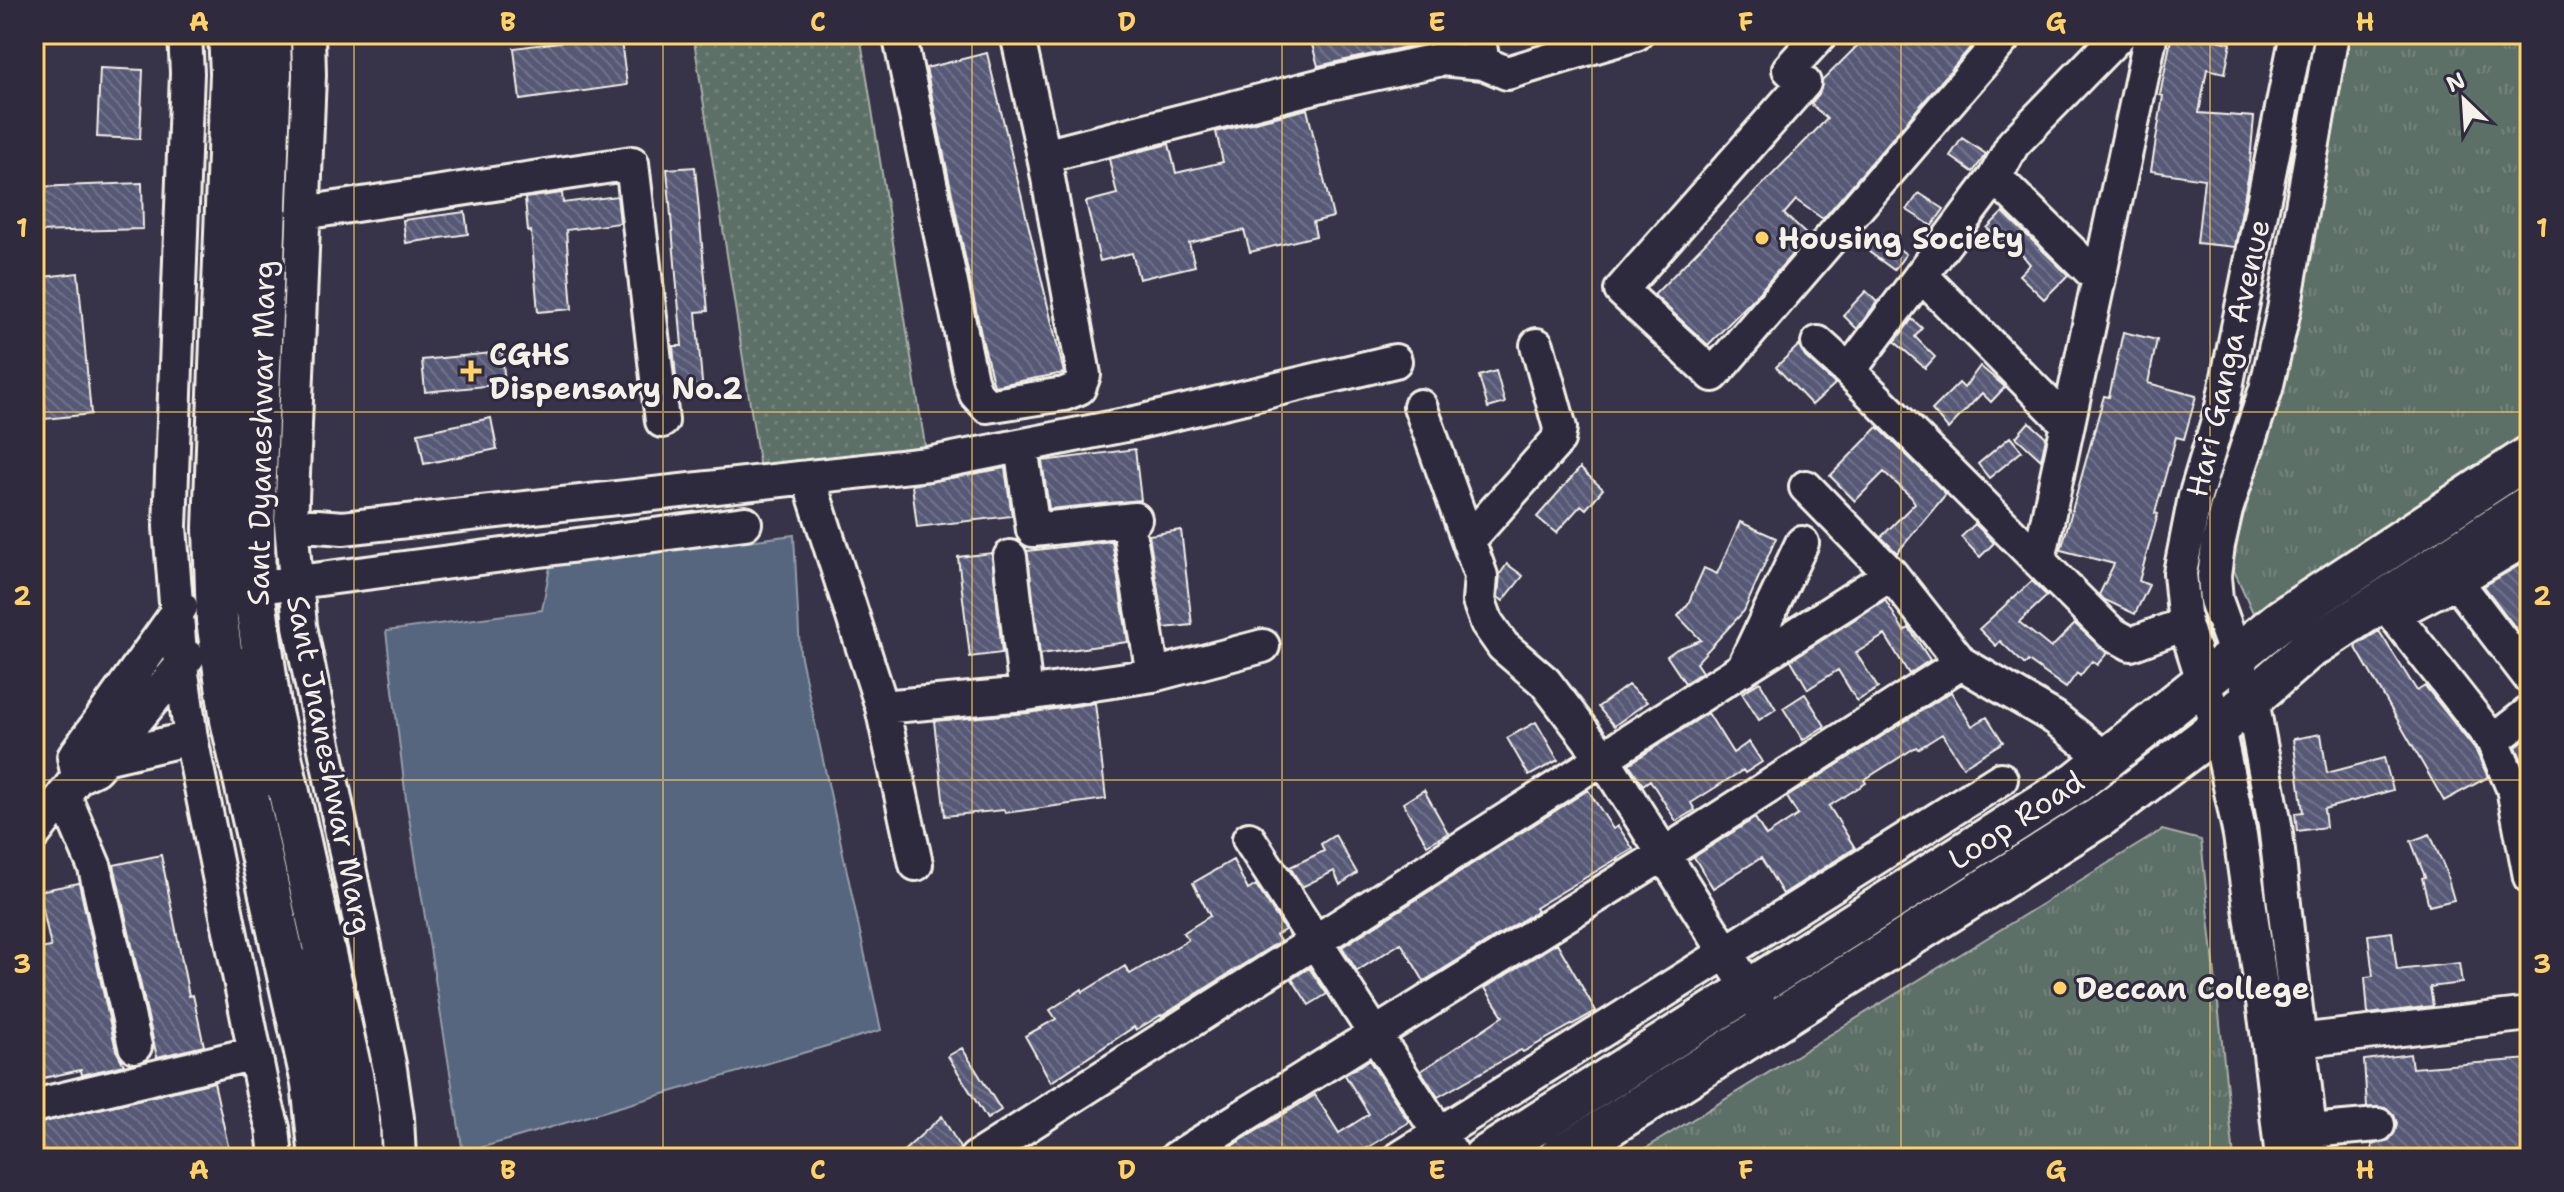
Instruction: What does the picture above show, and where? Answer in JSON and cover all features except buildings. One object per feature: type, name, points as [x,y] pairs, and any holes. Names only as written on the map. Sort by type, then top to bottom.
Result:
[{"type":"main road","name":"Sant Dyaneshwar Marg","points":[[229,34],[235,581],[233,731],[312,1083],[320,1158]]},
{"type":"main road","name":"Sant Dyaneshwar Marg","points":[[270,34],[271,88],[235,581],[261,656],[352,1075],[359,1120],[360,1158]]},
{"type":"main road","name":"Loop Road","points":[[1483,1158],[2077,782],[2282,619],[2530,456]]},
{"type":"main road","name":"Loop Road","points":[[1558,1158],[2101,816],[2218,728],[2306,651],[2388,608],[2526,528]]},
{"type":"street","points":[[185,34],[186,89],[170,527],[181,666],[191,738],[273,1128],[276,1158]]},
{"type":"street","points":[[250,34],[235,581],[241,659],[253,727],[332,1079],[340,1158]]},
{"type":"street","name":"Sant Jnaneshwar Marg","points":[[308,34],[293,554],[300,626],[314,704],[390,1069],[399,1158]]},
{"type":"street","points":[[908,34],[901,43],[971,380],[976,394],[987,406],[1064,394],[1079,388],[1084,375],[1044,156],[1017,34]]},
{"type":"street","points":[[1044,156],[1326,84],[1440,46],[1480,49],[1507,73],[1636,34]]},
{"type":"street","points":[[1821,34],[1789,69],[1804,83],[1621,290],[1713,375],[2007,34]]},
{"type":"street","points":[[1849,371],[1995,177],[2013,144],[2120,34]]},
{"type":"street","points":[[2039,560],[2151,34]]},
{"type":"street","name":"Hari Ganga Avenue","points":[[2284,1043],[2218,728],[2185,624],[2180,573],[2195,497],[2222,407],[2297,34]]},
{"type":"street","name":"Hari Ganga Avenue","points":[[2284,1043],[2275,825],[2252,700],[2216,600],[2214,576],[2226,510],[2266,389],[2284,310],[2332,34]]},
{"type":"street","points":[[303,213],[632,163],[662,421]]},
{"type":"street","points":[[1995,177],[2099,279]]},
{"type":"street","points":[[1921,275],[2068,424]]},
{"type":"street","points":[[1818,343],[2111,633],[2131,644],[2185,624]]},
{"type":"street","points":[[1468,541],[1558,440],[1560,428],[1537,345]]},
{"type":"street","points":[[135,1046],[95,868],[71,786],[74,757],[178,611],[343,528],[928,464],[1135,423],[1395,361]]},
{"type":"street","points":[[1420,406],[1481,576],[1479,601],[1487,623],[1503,646],[1545,682],[1603,758],[1771,1024]]},
{"type":"street","points":[[1021,446],[1033,530],[1133,530],[1153,675]]},
{"type":"street","points":[[808,477],[882,707],[916,864]]},
{"type":"street","points":[[1806,487],[1891,574],[1961,663],[2055,718],[2106,759]]},
{"type":"street","points":[[293,554],[745,523]]},
{"type":"street","points":[[2526,528],[2456,581],[2388,608],[2493,741],[2522,787],[2529,865]]},
{"type":"street","points":[[1742,670],[1802,543]]},
{"type":"street","points":[[1010,557],[1026,694]]},
{"type":"street","points":[[976,1158],[1891,574]]},
{"type":"street","points":[[34,834],[71,786],[95,769],[181,666],[235,581]]},
{"type":"street","points":[[2456,581],[2530,678]]},
{"type":"street","points":[[882,707],[1026,694],[1153,675],[1263,646]]},
{"type":"street","points":[[1176,1158],[1664,854],[1961,663]]},
{"type":"street","points":[[2493,741],[2530,712]]},
{"type":"street","points":[[105,758],[191,738]]},
{"type":"street","points":[[1400,1158],[1446,1145],[1725,952],[2001,779]]},
{"type":"street","points":[[1249,839],[1446,1145]]},
{"type":"street","points":[[2284,1043],[2530,1014]]},
{"type":"street","points":[[2284,1043],[2311,1144],[2378,1125]]},
{"type":"street","points":[[2282,1158],[2284,1043]]},
{"type":"street","points":[[34,1106],[255,1053]]},
{"type":"green space","points":[[693,34],[860,34],[928,464],[762,482]]},
{"type":"green space","points":[[2340,34],[2530,34],[2530,435],[2254,615],[2223,546]]},
{"type":"green space","name":"Deccan College","points":[[2162,830],[2201,840],[2234,1158],[1630,1158]]},
{"type":"water","points":[[794,535],[800,653],[881,1030],[463,1153],[406,799],[386,631],[542,610],[550,567]]},
{"type":"place","name":"Housing Society","points":[[1762,238]]},
{"type":"place","name":"CGHS Dispensary No.2","points":[[471,371]]},
{"type":"place","name":"Deccan College","points":[[2060,988]]}]
